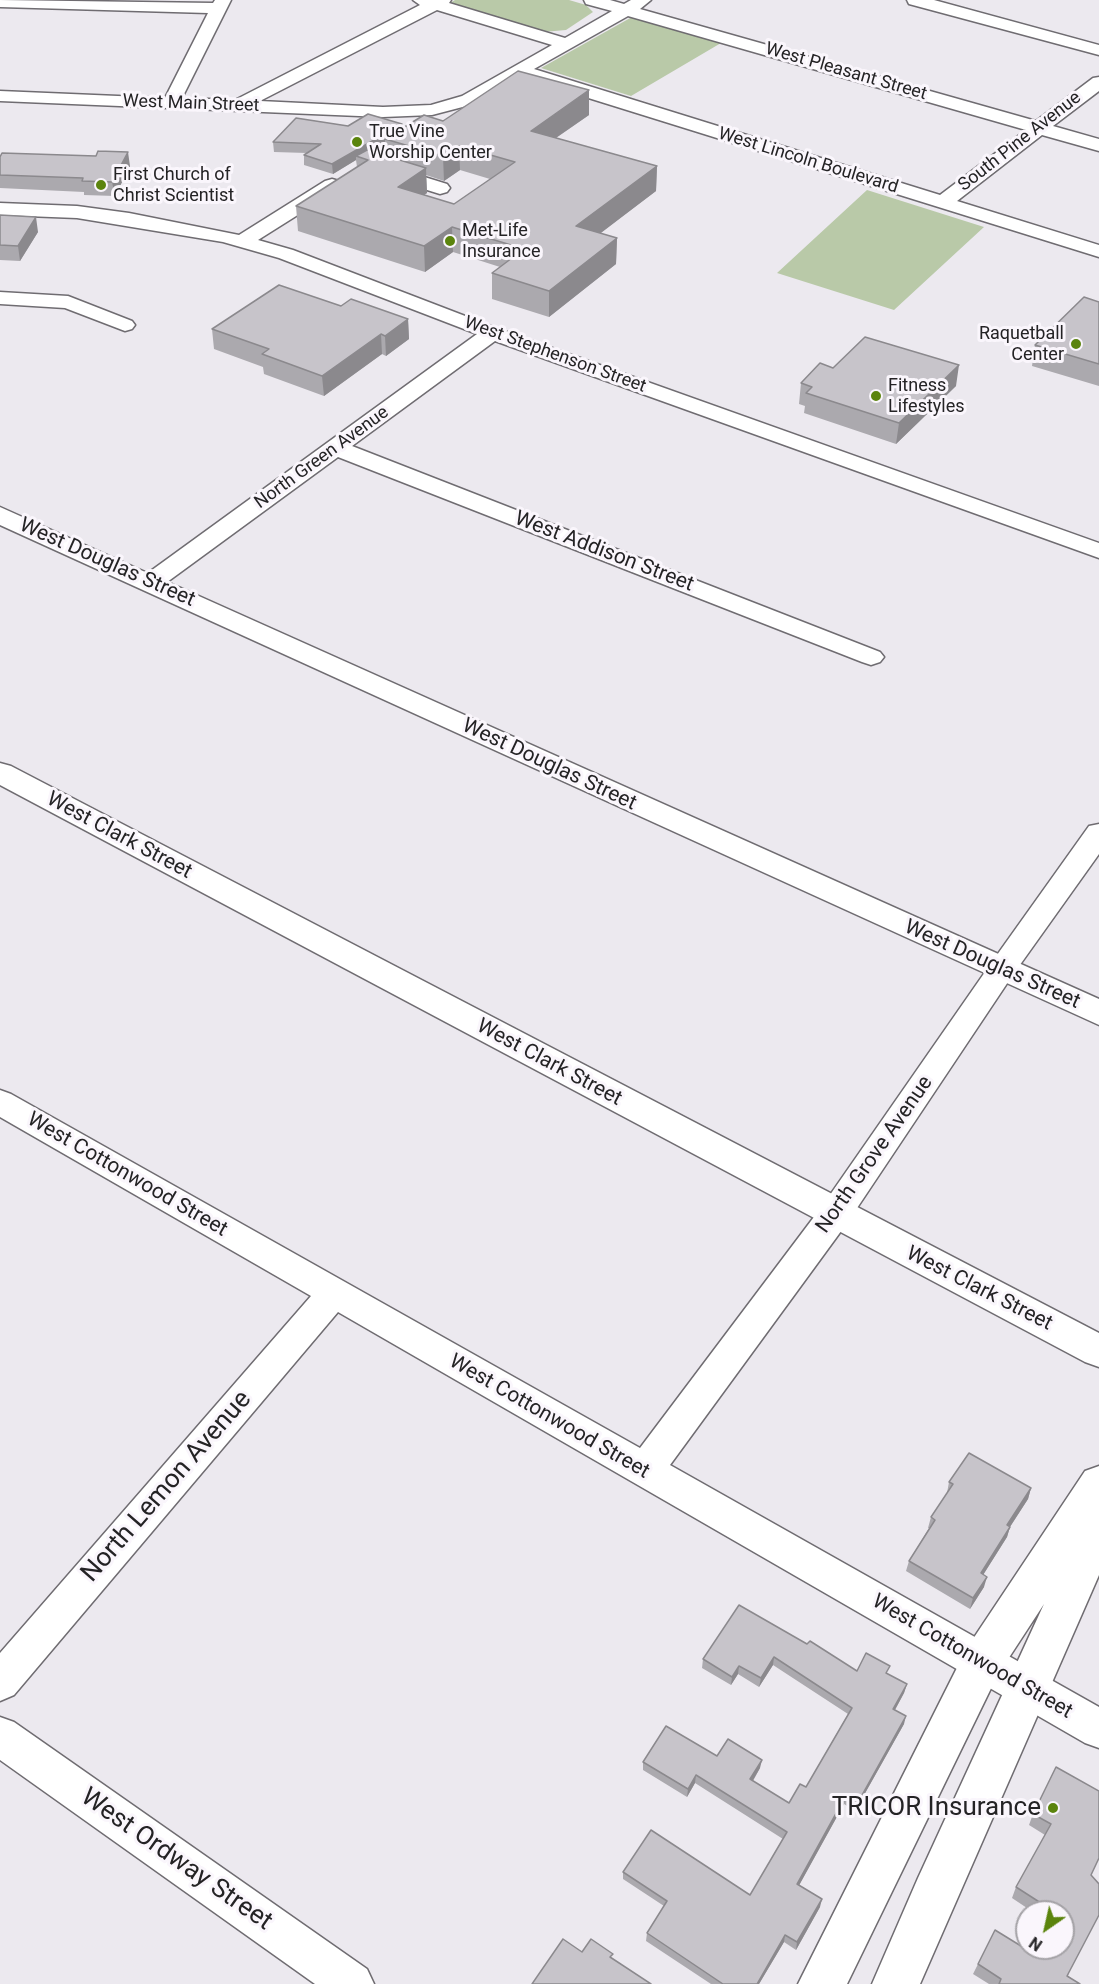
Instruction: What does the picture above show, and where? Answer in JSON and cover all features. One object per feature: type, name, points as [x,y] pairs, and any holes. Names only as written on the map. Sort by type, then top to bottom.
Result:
[{"type":"main road","name":"West Douglas Street","points":[[0,514],[859,907],[1099,1013]]},
{"type":"main road","name":"West Clark Street","points":[[0,773],[1099,1351]]},
{"type":"main road","points":[[822,1984],[982,1662],[1099,1484]]},
{"type":"main road","points":[[896,1984],[933,1894],[1099,1529]]},
{"type":"street","name":"West Pleasant Street","points":[[592,0],[1099,145]]},
{"type":"street","points":[[383,112],[414,118],[425,128],[455,112],[475,95],[643,0]]},
{"type":"street","points":[[915,0],[1099,50]]},
{"type":"street","points":[[236,107],[433,1],[565,43]]},
{"type":"street","points":[[0,2],[221,4],[171,104]]},
{"type":"street","name":"West Lincoln Boulevard","points":[[518,70],[1099,251]]},
{"type":"street","name":"South Pine Avenue","points":[[942,203],[1099,82]]},
{"type":"street","points":[[383,112],[432,110],[475,95],[526,84],[566,85]]},
{"type":"street","name":"West Main Street","points":[[0,96],[383,112]]},
{"type":"street","points":[[375,160],[440,188]]},
{"type":"street","points":[[243,241],[347,176]]},
{"type":"street","name":"West Stephenson Street","points":[[0,209],[77,212],[129,219],[243,241],[316,265],[492,333],[1099,551]]},
{"type":"street","points":[[0,298],[68,302],[125,325]]},
{"type":"street","name":"North Green Avenue","points":[[150,582],[492,333]]},
{"type":"street","name":"West Addison Street","points":[[336,448],[871,657]]},
{"type":"street","name":"North Grove Avenue","points":[[644,1471],[835,1214],[1002,969],[1099,833]]},
{"type":"street","name":"West Cottonwood Street","points":[[0,1102],[1099,1729]]},
{"type":"street","name":"North Lemon Avenue","points":[[0,1682],[334,1293]]},
{"type":"street","name":"West Ordway Street","points":[[0,1736],[352,1984]]},
{"type":"green space","points":[[455,0],[569,0],[586,5],[593,12],[566,30],[543,32],[448,4]]},
{"type":"green space","points":[[632,17],[721,43],[631,96],[541,68]]},
{"type":"green space","points":[[867,190],[984,227],[894,310],[777,273]]},
{"type":"building","points":[[518,71],[589,90],[531,131],[657,166],[576,226],[617,238],[549,291],[492,273],[524,249],[452,227],[424,246],[296,206],[368,160],[356,156],[367,150],[426,168],[398,187],[454,204],[515,162],[459,146],[443,156],[385,139],[424,115],[443,121]]},
{"type":"building","points":[[368,114],[402,124],[332,164],[304,155],[321,144],[273,142],[296,118],[348,126]]},
{"type":"building","points":[[98,151],[128,152],[112,182],[82,181],[83,178],[0,175],[2,153],[96,156]]},
{"type":"building","points":[[0,215],[36,217],[18,246],[0,245]]},
{"type":"building","points":[[279,285],[341,306],[351,299],[408,319],[385,336],[381,334],[322,376],[262,354],[269,349],[212,329]]},
{"type":"building","points":[[1084,297],[1099,302],[1099,364],[1035,345]]},
{"type":"building","name":"Fitness Lifestyles","points":[[865,337],[959,365],[899,423],[806,393],[812,387],[801,383],[820,363],[833,368]]},
{"type":"building","points":[[969,1453],[1031,1488],[1007,1525],[1010,1527],[981,1573],[987,1577],[973,1598],[909,1561],[935,1520],[931,1517],[953,1484],[949,1482]]},
{"type":"building","points":[[739,1605],[807,1644],[810,1641],[857,1671],[866,1653],[890,1666],[886,1673],[907,1684],[893,1709],[906,1716],[857,1804],[845,1797],[797,1884],[822,1899],[797,1942],[785,1935],[757,1984],[723,1984],[647,1933],[667,1901],[623,1872],[651,1830],[750,1895],[787,1832],[696,1775],[688,1789],[643,1762],[666,1726],[717,1756],[728,1739],[762,1760],[750,1779],[789,1803],[800,1784],[806,1787],[852,1708],[774,1657],[761,1678],[739,1666],[732,1677],[703,1659]]},
{"type":"building","points":[[1056,1767],[1099,1791],[1099,1858],[1091,1875],[1099,1884],[1099,1915],[1067,1976],[1080,1984],[999,1984],[1001,1979],[978,1964],[995,1930],[1015,1942],[1015,1960],[1075,1960],[1075,1900],[1036,1900],[1016,1887],[1051,1824],[1033,1814]]},
{"type":"building","points":[[563,1939],[582,1952],[591,1939],[613,1954],[610,1957],[651,1984],[532,1984]]},
{"type":"place","name":"True Vine Worship Center","points":[[357,142]]},
{"type":"place","name":"First Church of Christ Scientist","points":[[101,185]]},
{"type":"place","name":"Met-Life Insurance","points":[[450,241]]},
{"type":"place","name":"Raquetball Center","points":[[1076,344]]},
{"type":"place","name":"Fitness Lifestyles","points":[[876,396]]},
{"type":"place","name":"TRICOR Insurance","points":[[1053,1808]]}]
